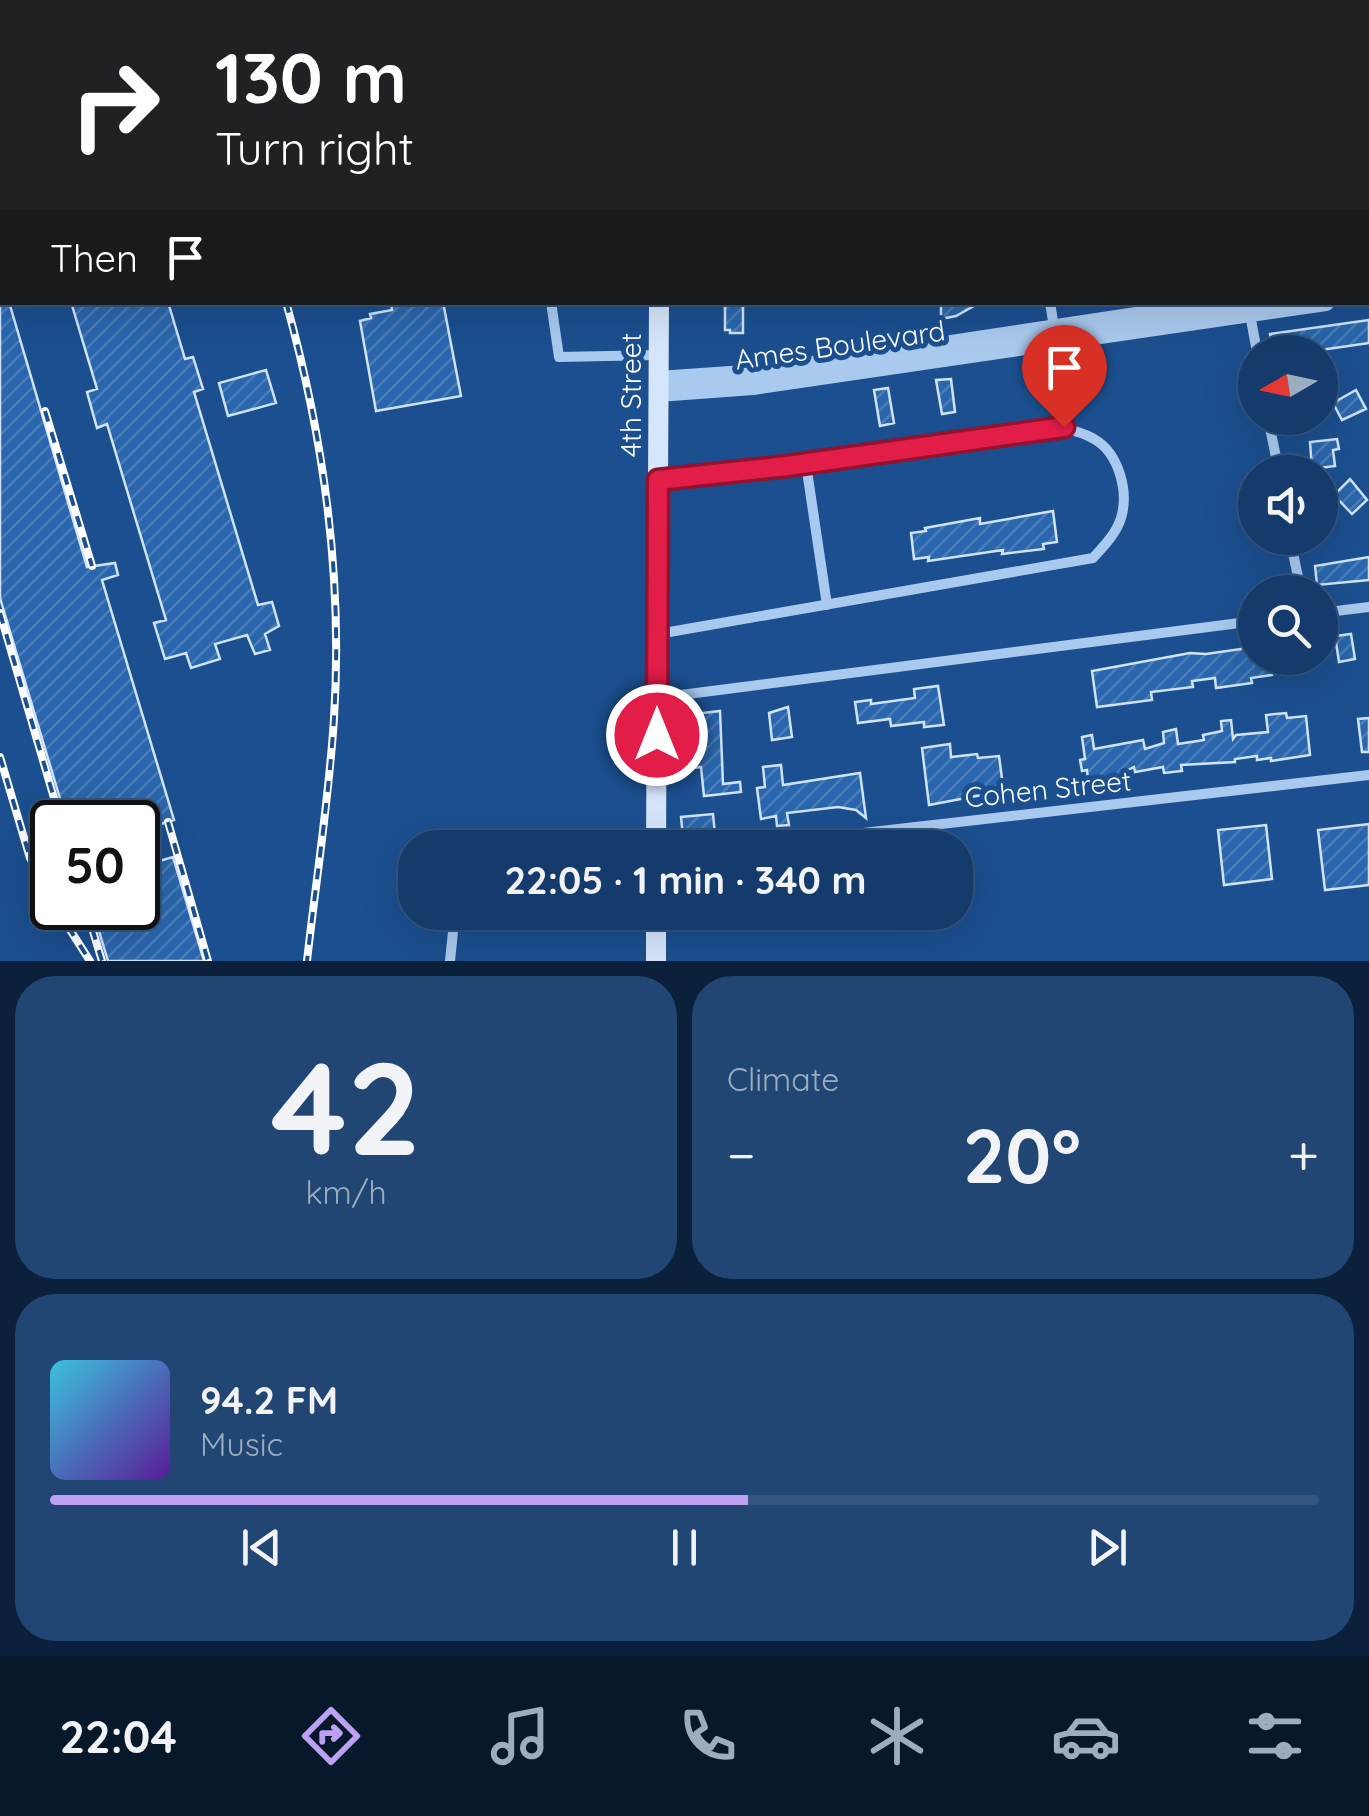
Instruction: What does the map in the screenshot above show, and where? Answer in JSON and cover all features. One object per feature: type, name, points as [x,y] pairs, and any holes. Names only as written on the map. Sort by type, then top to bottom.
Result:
[{"type":"main road","name":"4th Street","points":[[656,830],[659,305]]},
{"type":"main road","points":[[656,930],[656,961]]},
{"type":"street","points":[[551,305],[559,356],[658,355]]},
{"type":"street","points":[[1050,305],[1054,328]]},
{"type":"street","name":"Ames Boulevard","points":[[658,387],[1209,305]]},
{"type":"street","name":"Ames Boulevard","points":[[658,387],[753,386],[1307,305]]},
{"type":"street","points":[[1250,314],[1253,335]]},
{"type":"street","points":[[658,480],[806,464],[1064,427],[1094,438],[1108,450],[1120,474],[1122,517],[1110,540],[1093,558],[658,634]]},
{"type":"street","points":[[806,464],[827,605]]},
{"type":"street","points":[[1338,610],[1369,606]]},
{"type":"street","points":[[657,698],[1238,623]]},
{"type":"street","name":"Cohen Street","points":[[889,830],[1369,775]]},
{"type":"street","points":[[450,961],[453,930]]},
{"type":"building","points":[[0,305],[10,305],[87,567],[115,563],[118,575],[102,580],[174,820],[160,824],[160,800],[60,800],[0,598]]},
{"type":"building","points":[[72,305],[169,305],[185,359],[193,357],[203,389],[194,392],[258,605],[272,602],[279,626],[265,634],[270,650],[255,654],[247,635],[215,644],[220,659],[191,668],[186,653],[165,659],[154,623],[166,620],[107,424],[97,428],[87,392],[97,389]]},
{"type":"building","points":[[391,305],[444,305],[461,396],[376,411],[360,321],[371,318],[370,314],[392,310]]},
{"type":"building","points":[[725,305],[743,305],[743,333],[725,330]]},
{"type":"building","points":[[941,305],[976,305],[956,316],[941,319]]},
{"type":"building","points":[[1369,320],[1369,343],[1338,348],[1338,335],[1270,334]]},
{"type":"building","points":[[266,370],[276,403],[228,416],[219,383]]},
{"type":"building","points":[[951,379],[955,412],[942,414],[936,380]]},
{"type":"building","points":[[888,388],[894,423],[880,426],[874,390]]},
{"type":"building","points":[[1356,390],[1366,409],[1342,420],[1338,400]]},
{"type":"building","points":[[1337,439],[1339,449],[1333,450],[1334,455],[1311,455],[1310,442]]},
{"type":"building","points":[[1350,479],[1367,500],[1352,514],[1338,499],[1338,491]]},
{"type":"building","points":[[1053,511],[1057,542],[1043,544],[1044,549],[1002,554],[1003,550],[928,561],[929,557],[914,559],[911,533],[926,531],[925,528],[980,518],[980,524]]},
{"type":"building","points":[[1369,557],[1369,580],[1338,583],[1338,575],[1316,575],[1315,566]]},
{"type":"building","points":[[1351,634],[1355,659],[1339,662],[1338,636]]},
{"type":"building","points":[[1238,649],[1238,675],[1272,675],[1251,678],[1252,683],[1216,688],[1215,678],[1192,681],[1193,687],[1151,692],[1152,700],[1097,707],[1092,671],[1190,653]]},
{"type":"building","points":[[938,686],[944,725],[924,727],[924,722],[891,726],[890,719],[858,723],[855,702],[871,700],[871,704],[915,698],[914,689]]},
{"type":"building","points":[[788,707],[792,737],[772,740],[769,713]]},
{"type":"building","points":[[720,711],[723,784],[740,782],[741,792],[704,796],[701,767],[685,769],[685,715]]},
{"type":"building","points":[[1286,713],[1287,718],[1306,716],[1310,755],[1271,761],[1257,760],[1257,756],[1235,762],[1181,765],[1182,771],[1164,773],[1163,767],[1135,772],[1134,767],[1112,778],[1088,781],[1087,770],[1082,771],[1082,737],[1092,735],[1094,749],[1143,740],[1145,749],[1164,743],[1163,732],[1176,729],[1178,744],[1204,740],[1203,735],[1222,731],[1221,721],[1231,720],[1233,739],[1236,735],[1268,732],[1266,715]]},
{"type":"building","points":[[1369,718],[1369,752],[1362,752],[1358,719]]},
{"type":"building","points":[[950,744],[951,757],[999,756],[1003,786],[997,786],[998,792],[929,805],[922,748]]},
{"type":"building","points":[[781,765],[783,785],[860,773],[866,818],[856,810],[838,807],[787,813],[789,825],[777,826],[776,816],[761,819],[757,788],[765,787],[763,767]]},
{"type":"building","points":[[713,814],[715,830],[682,830],[681,817]]},
{"type":"building","points":[[1369,824],[1369,885],[1325,890],[1318,830]]},
{"type":"building","points":[[1266,825],[1272,879],[1224,885],[1218,830]]},
{"type":"building","points":[[173,857],[204,961],[108,961],[99,930],[160,930],[160,861]]},
{"type":"railway","points":[[287,305],[320,456],[336,612],[332,748],[307,961]]},
{"type":"railway","points":[[45,411],[92,566]]},
{"type":"railway","points":[[0,613],[55,800]]},
{"type":"railway","points":[[0,757],[30,858]]},
{"type":"railway","points":[[168,822],[208,961]]},
{"type":"railway","points":[[70,930],[90,961]]},
{"type":"railway","points":[[93,930],[102,961]]},
{"type":"route","points":[[657,735],[658,480],[1064,427]]}]
